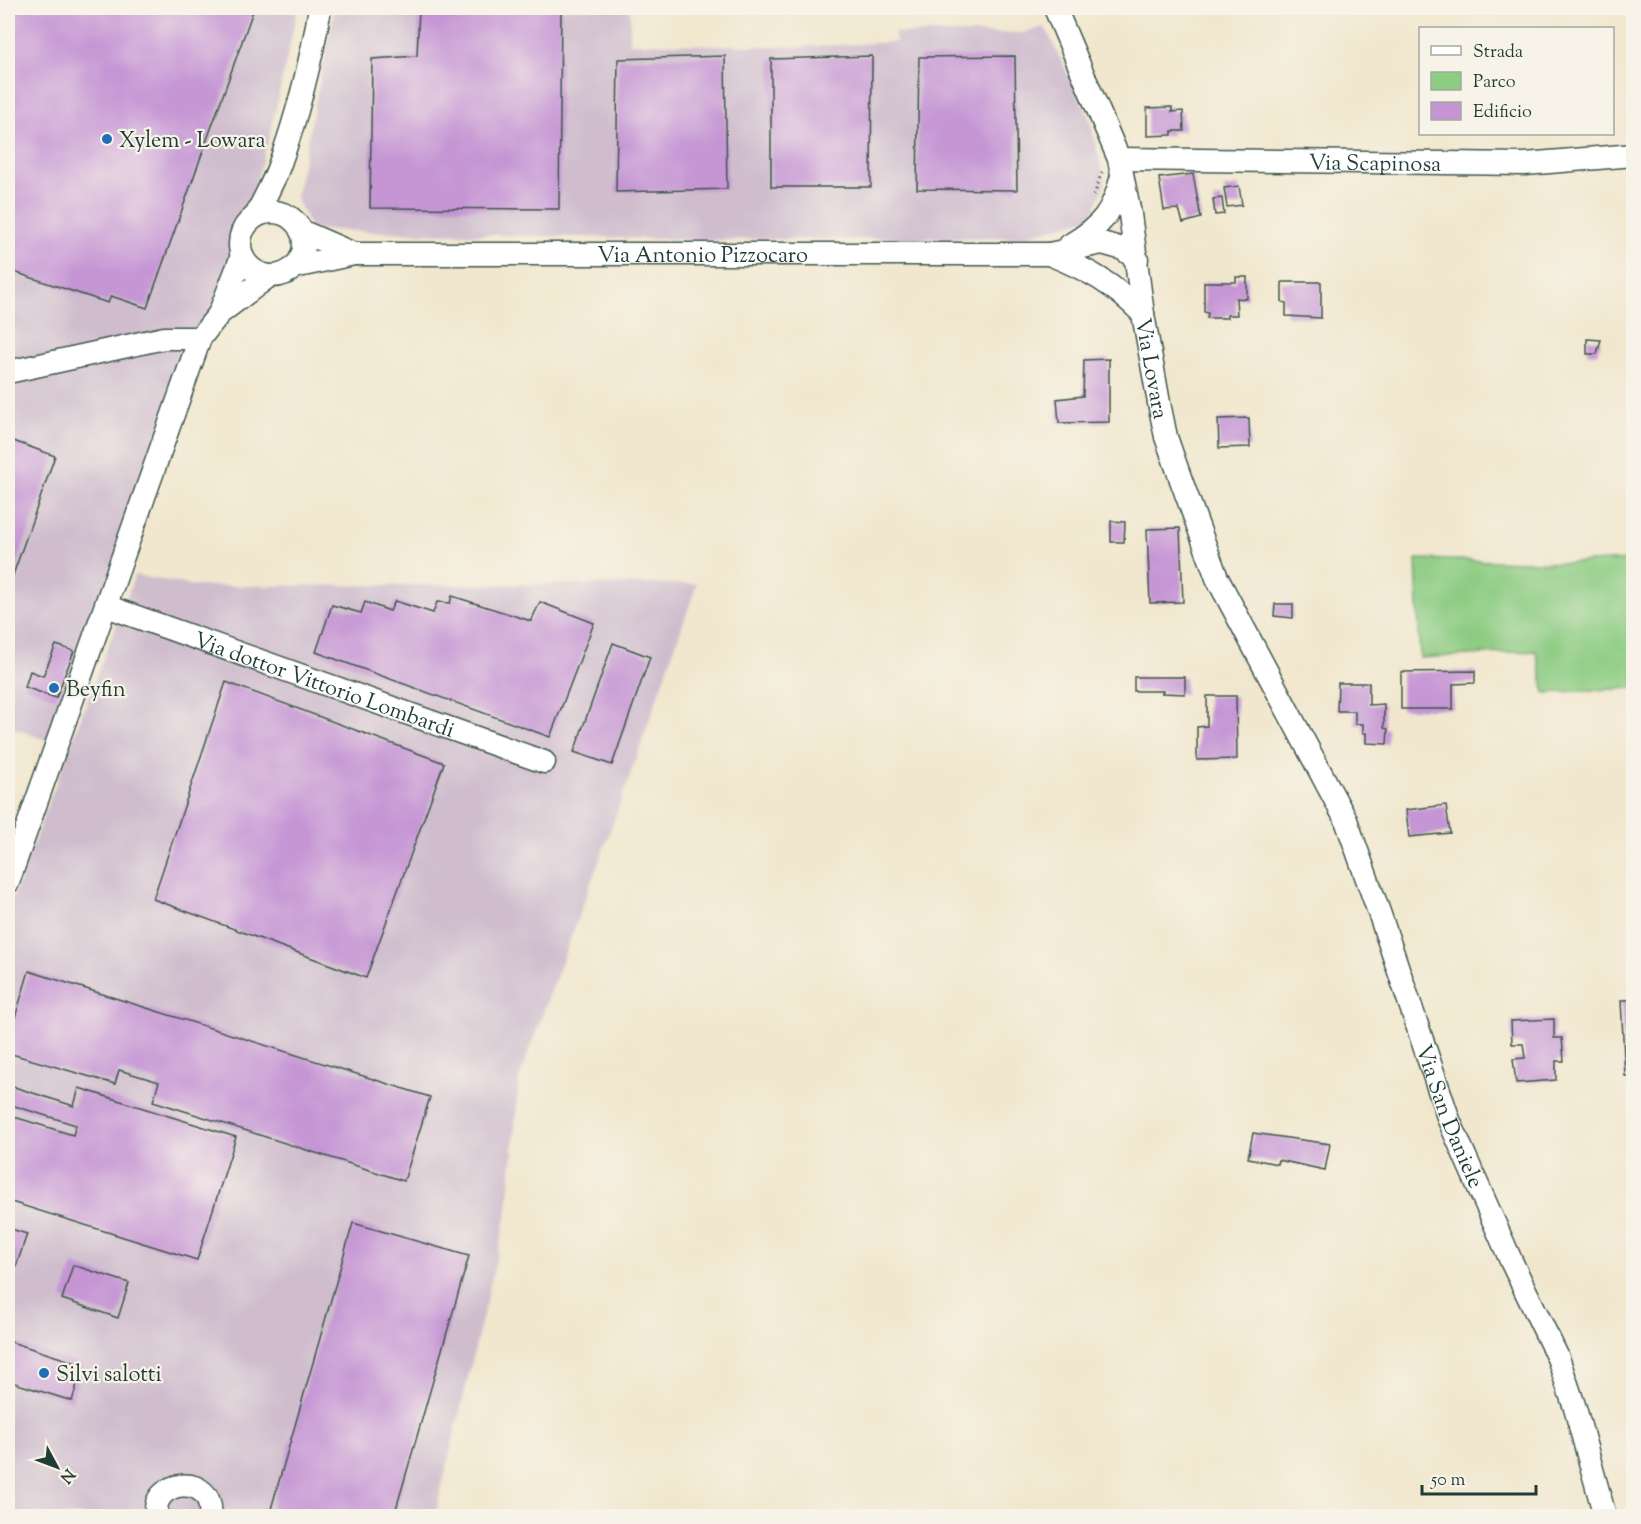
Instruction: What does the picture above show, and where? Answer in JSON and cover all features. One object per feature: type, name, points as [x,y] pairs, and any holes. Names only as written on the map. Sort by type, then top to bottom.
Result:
[{"type":"street","points":[[256,216],[277,171],[294,118],[314,44],[320,8]]},
{"type":"street","name":"Via Lovara","points":[[1055,8],[1120,168],[1130,214],[1143,314],[1166,437],[1217,578],[1290,716]]},
{"type":"street","name":"Via Scapinosa","points":[[1120,168],[1525,164],[1634,155]]},
{"type":"street","name":"Via Antonio Pizzocaro","points":[[1049,255],[1082,237],[1105,218],[1117,195],[1120,168]]},
{"type":"street","points":[[8,882],[200,338],[219,314],[269,276],[287,273],[294,267],[303,250],[304,240],[277,171]]},
{"type":"street","points":[[219,314],[242,256],[240,238],[249,221],[266,212],[276,212],[286,215],[298,226]]},
{"type":"street","name":"Via Antonio Pizzocaro","points":[[298,226],[354,254]]},
{"type":"street","name":"Via Antonio Pizzocaro","points":[[294,267],[354,254],[1049,255],[1102,243],[1123,249],[1137,259]]},
{"type":"street","name":"Via Antonio Pizzocaro","points":[[1049,255],[1077,265],[1098,277],[1120,291],[1143,314]]},
{"type":"street","points":[[242,256],[253,270],[269,276]]},
{"type":"street","points":[[1098,277],[1123,269],[1137,259]]},
{"type":"street","points":[[8,372],[164,338],[200,338]]},
{"type":"street","name":"Via dottor Vittorio Lombardi","points":[[106,606],[544,762]]},
{"type":"street","name":"Via San Daniele","points":[[1290,716],[1346,820],[1449,1120],[1512,1263],[1558,1358],[1575,1408],[1605,1516]]},
{"type":"street","points":[[157,1516],[155,1511],[160,1496],[173,1486],[190,1485],[204,1493],[211,1507],[210,1516]]},
{"type":"shaded area","points":[[8,8],[298,8],[270,134],[243,228],[130,518],[48,741],[8,726],[8,679],[13,665],[8,662]]},
{"type":"shaded area","points":[[335,8],[630,8],[630,43],[799,47],[896,42],[894,33],[1021,33],[1045,27],[1089,117],[1105,184],[1091,217],[1024,237],[700,240],[311,229],[296,197]]},
{"type":"shaded area","points":[[135,575],[196,586],[697,584],[621,801],[519,1078],[508,1210],[435,1516],[8,1516],[8,910]]},
{"type":"green space","points":[[1416,559],[1567,563],[1633,560],[1633,688],[1545,693],[1536,651],[1420,658]]},
{"type":"building","name":"Xylem - Lowara","points":[[8,8],[254,8],[147,308],[111,296],[108,303],[8,270]]},
{"type":"building","points":[[419,8],[561,8],[559,209],[370,208],[372,59],[417,56]]},
{"type":"building","points":[[725,56],[727,189],[616,192],[618,59]]},
{"type":"building","points":[[872,56],[871,187],[771,187],[771,59]]},
{"type":"building","points":[[1015,56],[1017,190],[917,189],[919,57]]},
{"type":"building","points":[[1172,107],[1172,112],[1183,111],[1184,131],[1172,131],[1172,135],[1147,136],[1147,108]]},
{"type":"building","points":[[1193,174],[1201,218],[1183,223],[1179,209],[1164,210],[1159,178]]},
{"type":"building","points":[[1239,186],[1242,205],[1227,207],[1224,188]]},
{"type":"building","points":[[1222,198],[1224,214],[1215,215],[1213,199]]},
{"type":"building","points":[[1236,277],[1247,277],[1247,299],[1236,298],[1237,315],[1227,315],[1227,318],[1207,318],[1208,313],[1204,312],[1204,282],[1236,282]]},
{"type":"building","points":[[1282,282],[1321,282],[1321,318],[1286,316],[1286,303],[1282,302]]},
{"type":"building","points":[[1587,339],[1601,340],[1597,354],[1587,354]]},
{"type":"building","points":[[1109,359],[1109,422],[1059,423],[1057,399],[1083,396],[1084,360]]},
{"type":"building","points":[[1249,418],[1250,447],[1219,448],[1218,419]]},
{"type":"building","points":[[8,439],[55,456],[8,589]]},
{"type":"building","points":[[1111,521],[1125,522],[1124,542],[1111,542]]},
{"type":"building","points":[[1180,528],[1183,602],[1150,603],[1147,529]]},
{"type":"building","points":[[452,596],[531,621],[540,602],[594,623],[550,737],[316,652],[332,605],[361,613],[365,602],[390,611],[395,601],[433,613],[437,602],[450,603]]},
{"type":"building","points":[[1275,604],[1293,604],[1293,618],[1274,616]]},
{"type":"building","points":[[613,643],[650,657],[612,765],[574,752]]},
{"type":"building","points":[[56,645],[74,651],[56,698],[25,687],[30,671],[43,676]]},
{"type":"building","points":[[1475,671],[1475,683],[1453,684],[1453,709],[1401,709],[1401,672]]},
{"type":"building","points":[[1134,677],[1185,677],[1185,694],[1134,691]]},
{"type":"building","points":[[226,682],[444,763],[366,978],[153,899]]},
{"type":"building","points":[[1338,683],[1369,683],[1369,705],[1384,704],[1384,728],[1388,729],[1387,744],[1366,743],[1363,724],[1355,724],[1355,711],[1337,711]]},
{"type":"building","points":[[1207,696],[1236,696],[1237,759],[1197,760],[1197,727],[1207,726]]},
{"type":"building","points":[[1446,805],[1450,833],[1409,837],[1406,810]]},
{"type":"building","points":[[29,971],[430,1097],[404,1181],[153,1101],[159,1082],[119,1070],[115,1084],[8,1053],[8,1041]]},
{"type":"building","points":[[1621,1000],[1634,1000],[1634,1076],[1625,1076]]},
{"type":"building","points":[[1554,1019],[1554,1038],[1562,1038],[1564,1061],[1556,1061],[1556,1080],[1516,1083],[1513,1059],[1525,1058],[1523,1044],[1512,1044],[1511,1021]]},
{"type":"building","points":[[8,1085],[74,1106],[79,1088],[236,1137],[197,1260],[8,1201],[8,1115],[73,1135],[76,1125],[8,1104]]},
{"type":"building","points":[[1253,1133],[1330,1144],[1325,1170],[1278,1160],[1277,1164],[1248,1158]]},
{"type":"building","points":[[353,1223],[469,1256],[394,1516],[269,1516]]},
{"type":"building","points":[[8,1228],[27,1234],[8,1291]]},
{"type":"building","points":[[73,1265],[129,1283],[118,1318],[62,1299]]},
{"type":"building","name":"Silvi salotti","points":[[8,1341],[83,1365],[72,1401],[8,1381]]},
{"type":"place","name":"Xylem - Lowara","points":[[107,139]]},
{"type":"place","name":"Beyfin","points":[[54,688]]},
{"type":"place","name":"Silvi salotti","points":[[44,1373]]}]
